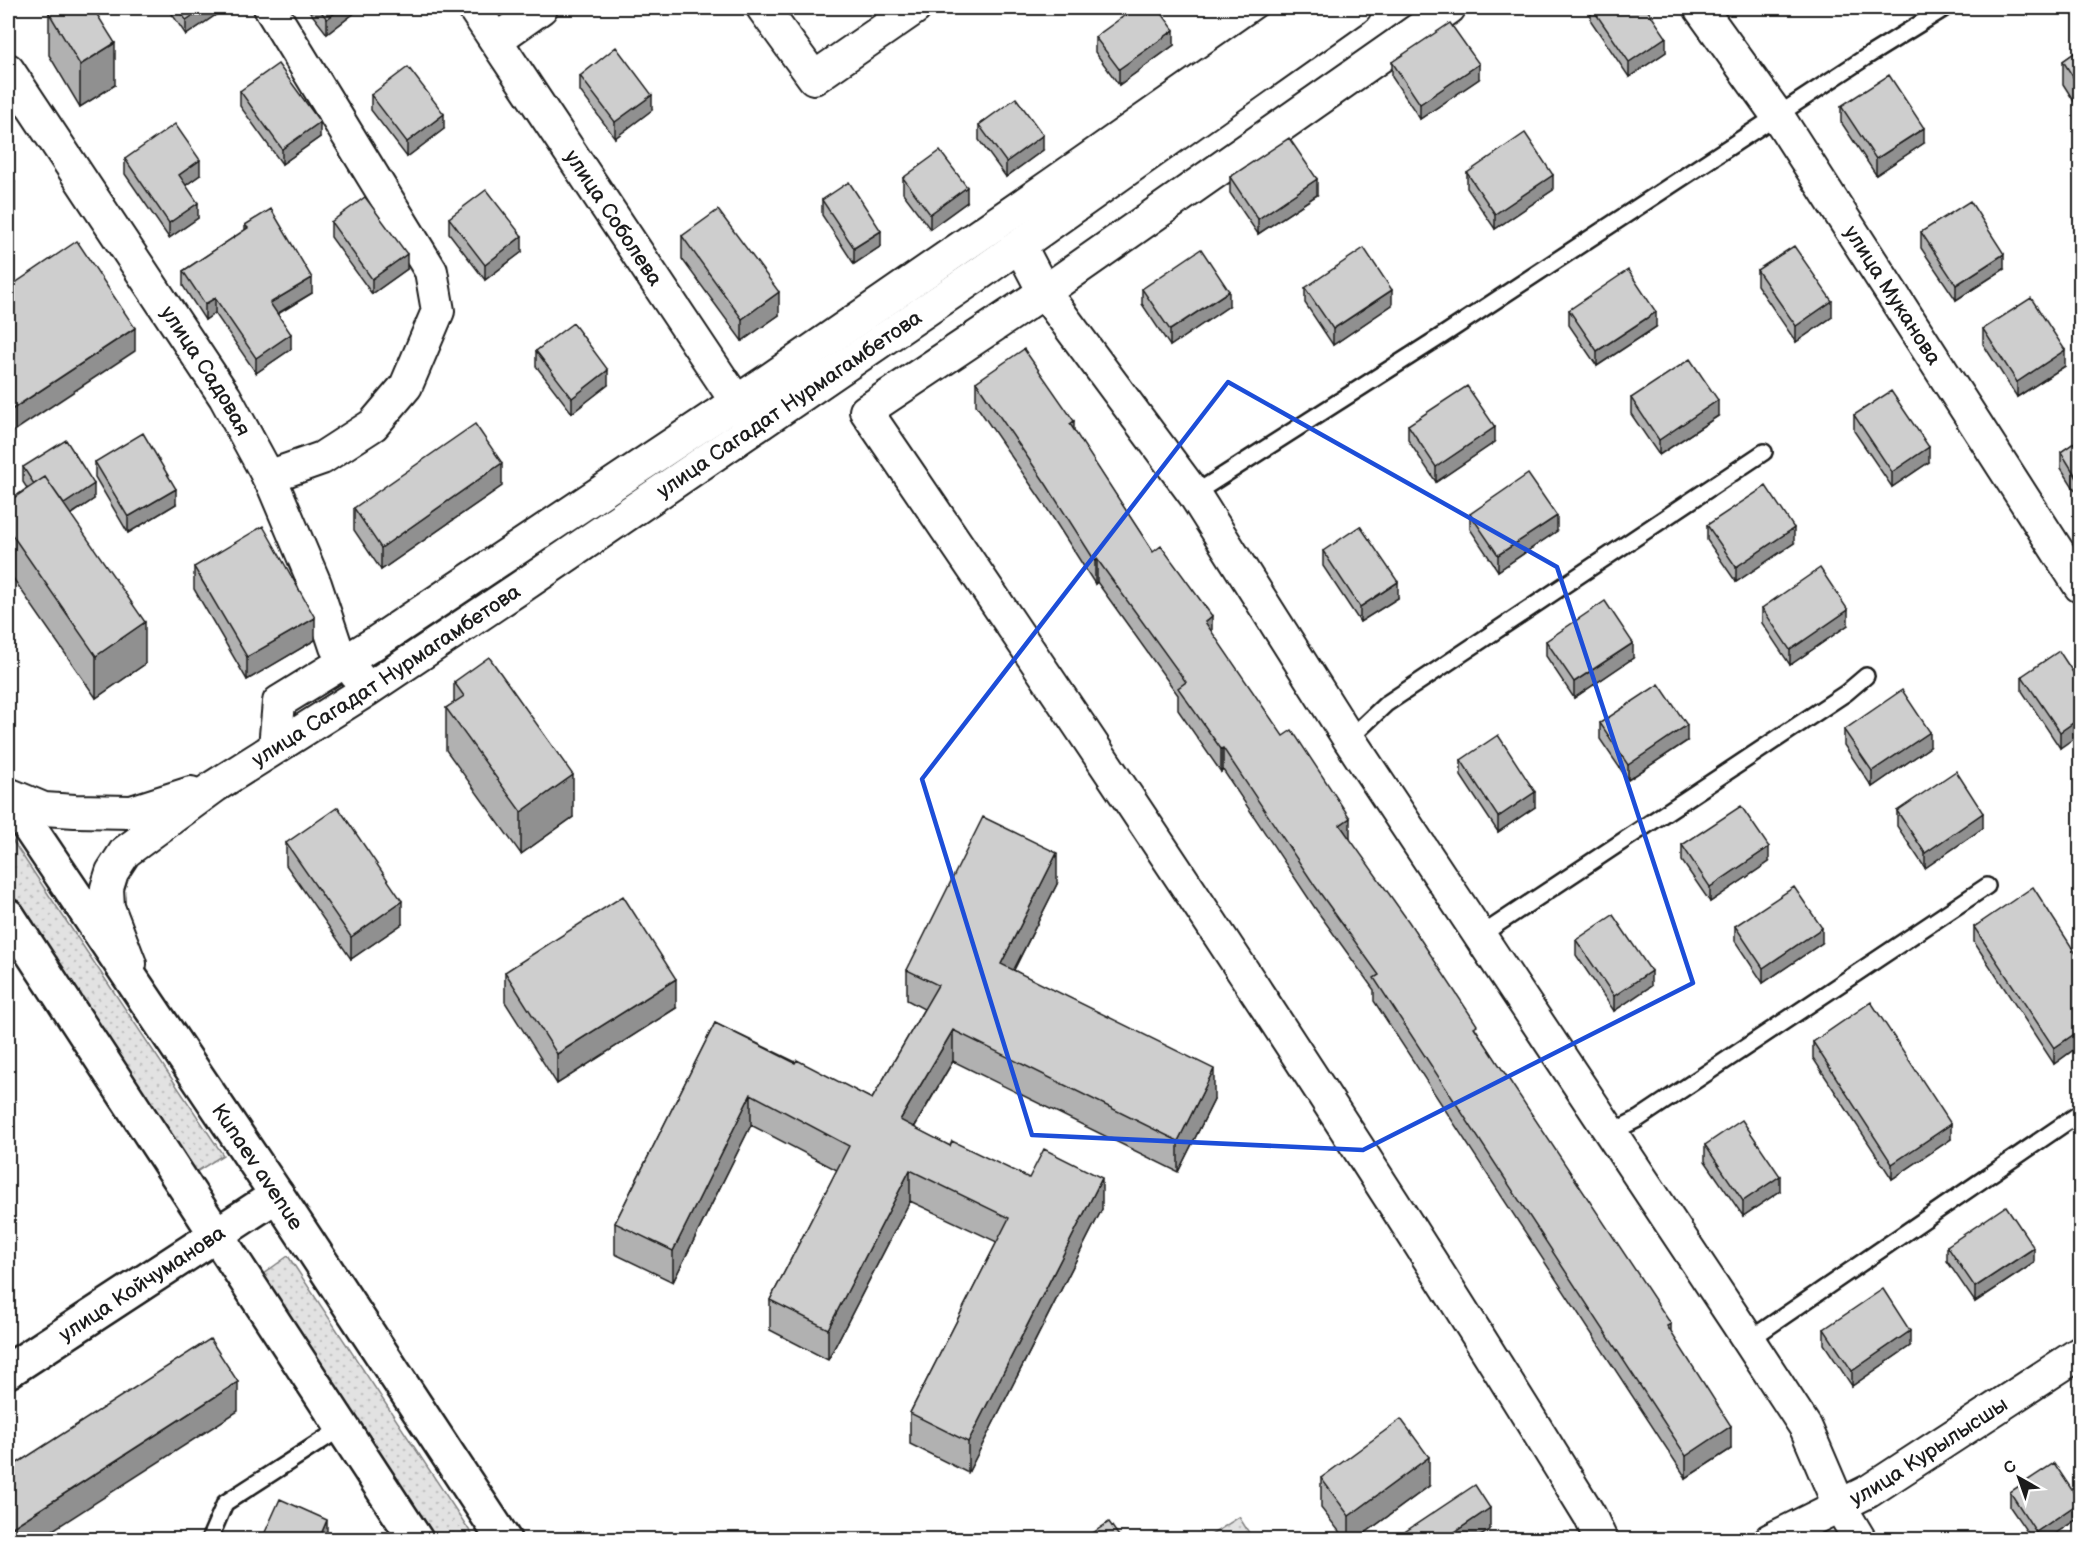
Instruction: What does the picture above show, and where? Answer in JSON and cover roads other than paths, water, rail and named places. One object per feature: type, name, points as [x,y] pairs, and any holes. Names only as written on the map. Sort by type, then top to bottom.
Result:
[{"type":"main road","name":"Kunaev avenue","points":[[8,795],[277,1195],[504,1539]]},
{"type":"main road","points":[[8,916],[416,1539]]},
{"type":"main road","name":"улица Койчуманова","points":[[8,1371],[277,1195]]},
{"type":"street","points":[[268,477],[322,458],[373,425],[406,386],[438,311],[431,271],[270,8]]},
{"type":"street","name":"улица Соболева","points":[[474,8],[754,428]]},
{"type":"street","points":[[496,40],[541,8]]},
{"type":"street","points":[[763,8],[814,78],[915,8]]},
{"type":"street","points":[[275,747],[279,702],[378,640],[610,487],[1053,184],[1304,8]]},
{"type":"street","name":"улица Сагадат Нурмагамбетова","points":[[149,1007],[108,907],[107,888],[112,872],[125,852],[215,786],[367,690],[1020,246],[1355,8]]},
{"type":"street","points":[[1449,8],[1044,292],[867,411],[1026,644],[1338,1117],[1494,1360],[1590,1516],[1601,1539]]},
{"type":"street","name":"улица Муканова","points":[[1701,8],[1777,115],[2080,586]]},
{"type":"street","name":"улица Садовая","points":[[8,70],[225,397],[268,477],[315,584],[336,646],[367,690]]},
{"type":"street","points":[[1020,246],[1044,292],[1194,494],[1350,739],[1749,1340],[1806,1428],[1839,1505],[1860,1539]]},
{"type":"street","name":"улица Сагадат Нурмагамбетова","points":[[8,795],[44,809],[132,812],[215,786]]},
{"type":"street","name":"улица Курылысшы","points":[[1770,1539],[1869,1491],[2080,1353]]},
{"type":"lane","points":[[1194,494],[1433,341],[1777,115],[1946,8]]},
{"type":"lane","points":[[1350,739],[1386,704],[1764,452]]},
{"type":"lane","points":[[1481,935],[1846,693],[1866,676]]},
{"type":"lane","points":[[1612,1132],[1638,1119],[1987,886]]},
{"type":"lane","points":[[1749,1340],[2080,1113]]},
{"type":"lane","points":[[208,1539],[225,1503],[343,1427]]}]
